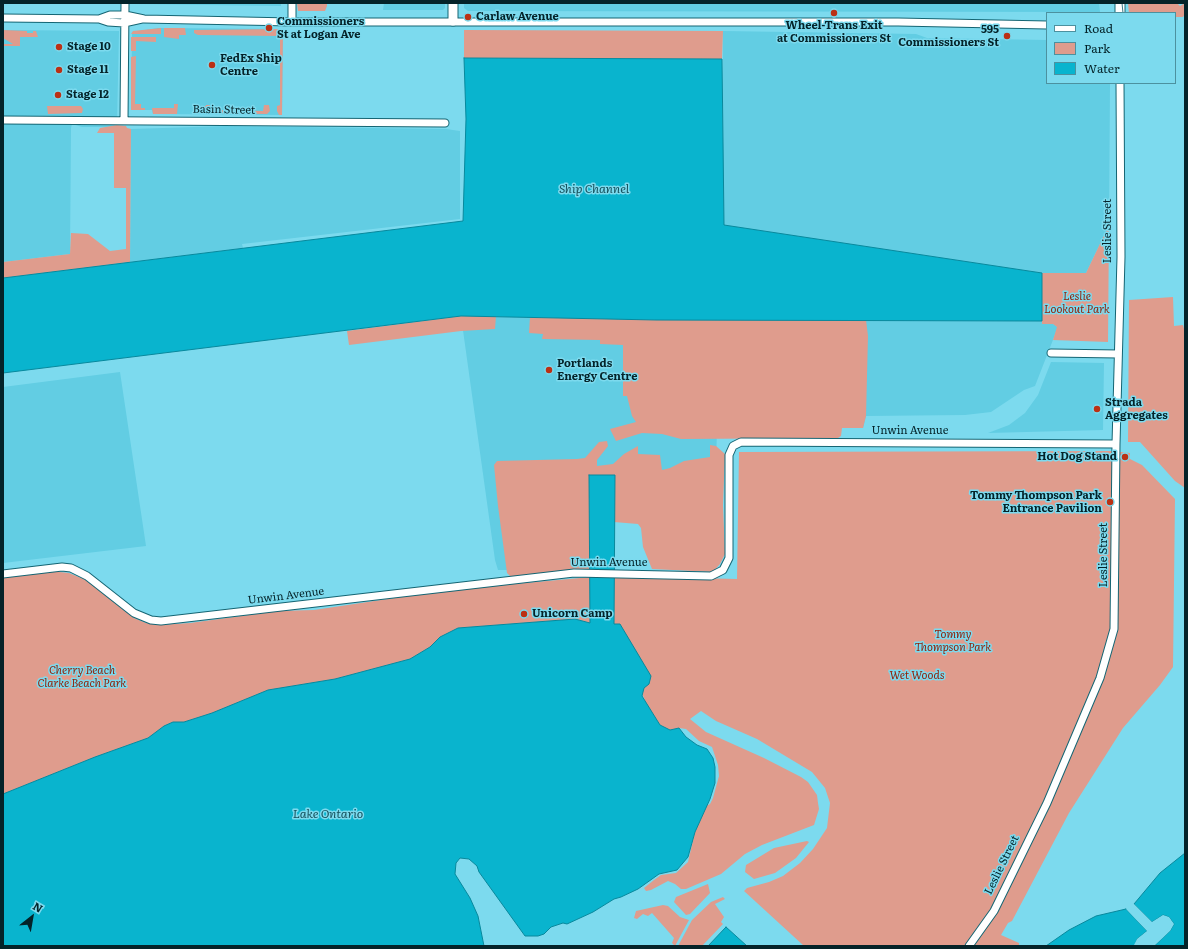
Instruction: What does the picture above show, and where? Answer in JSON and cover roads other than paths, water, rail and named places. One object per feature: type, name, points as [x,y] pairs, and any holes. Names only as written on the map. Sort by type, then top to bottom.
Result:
[{"type":"main road","points":[[453,3],[453,21]]},
{"type":"street","points":[[124,120],[125,3]]},
{"type":"street","points":[[292,3],[292,22]]},
{"type":"street","points":[[99,19],[110,15],[125,15],[144,19],[292,22],[898,22],[1046,25]]},
{"type":"street","points":[[3,18],[99,19],[108,22],[124,23],[144,19]]},
{"type":"street","name":"Leslie Street","points":[[969,946],[994,911],[1047,803],[1100,678],[1110,648],[1114,629],[1116,611],[1116,444],[1121,257],[1120,84]]},
{"type":"street","name":"Basin Street","points":[[3,120],[445,123]]},
{"type":"street","points":[[1051,353],[1118,354]]},
{"type":"street","name":"Unwin Avenue","points":[[3,574],[62,567],[71,568],[87,576],[134,613],[151,620],[161,621],[574,573],[711,576],[723,570],[729,558],[729,455],[733,446],[741,442],[1116,444]]},
{"type":"water","name":"Ship Channel","points":[[464,58],[722,59],[724,225],[1042,273],[1042,321],[656,320],[461,316],[3,373],[3,278],[463,221],[466,119]]},
{"type":"water","name":"Lake Ontario","points":[[589,475],[615,475],[614,624],[620,624],[651,676],[649,684],[644,688],[642,696],[660,725],[670,730],[679,728],[686,737],[697,745],[707,749],[713,758],[715,767],[715,783],[710,799],[695,832],[688,857],[677,870],[659,874],[638,889],[614,899],[593,912],[567,924],[563,923],[551,927],[544,934],[538,936],[525,936],[479,872],[477,866],[469,859],[460,858],[456,863],[455,874],[470,898],[478,916],[484,946],[3,946],[3,794],[95,757],[148,738],[164,726],[173,722],[184,722],[212,713],[268,690],[335,679],[410,659],[430,647],[440,637],[458,628],[575,619],[590,623]]},
{"type":"water","points":[[1185,853],[1185,946],[1154,946],[1170,931],[1174,924],[1169,917],[1163,915],[1152,922],[1134,904],[1160,873]]},
{"type":"water","points":[[1126,909],[1147,931],[1137,939],[1135,946],[1046,946],[1069,930],[1096,916]]},
{"type":"water","points":[[726,927],[747,946],[708,946]]},
{"type":"tram line","points":[[1122,3],[1123,12]]},
{"type":"place","name":"Wheel-Trans Exit at Commissioners St","points":[[834,13]]},
{"type":"place","name":"Carlaw Avenue","points":[[468,17]]},
{"type":"place","name":"Commissioners St at Logan Ave","points":[[269,28]]},
{"type":"place","name":"595 Commissioners St","points":[[1007,36]]},
{"type":"place","name":"Stage 10","points":[[59,47]]},
{"type":"place","name":"FedEx Ship Centre","points":[[212,65]]},
{"type":"place","name":"Stage 11","points":[[59,70]]},
{"type":"place","name":"Stage 12","points":[[58,95]]},
{"type":"place","name":"Portlands Energy Centre","points":[[549,370]]},
{"type":"place","name":"Strada Aggregates","points":[[1097,409]]},
{"type":"place","name":"Hot Dog Stand","points":[[1125,457]]},
{"type":"place","name":"Tommy Thompson Park Entrance Pavilion","points":[[1110,502]]},
{"type":"place","name":"Unicorn Camp","points":[[524,614]]},
{"type":"park label","name":"Leslie Lookout Park","points":[[1077,303]]},
{"type":"park label","name":"Tommy Thompson Park","points":[[953,641]]},
{"type":"park label","name":"Wet Woods","points":[[917,676]]},
{"type":"park label","name":"Cherry Beach Clarke Beach Park","points":[[82,677]]}]
